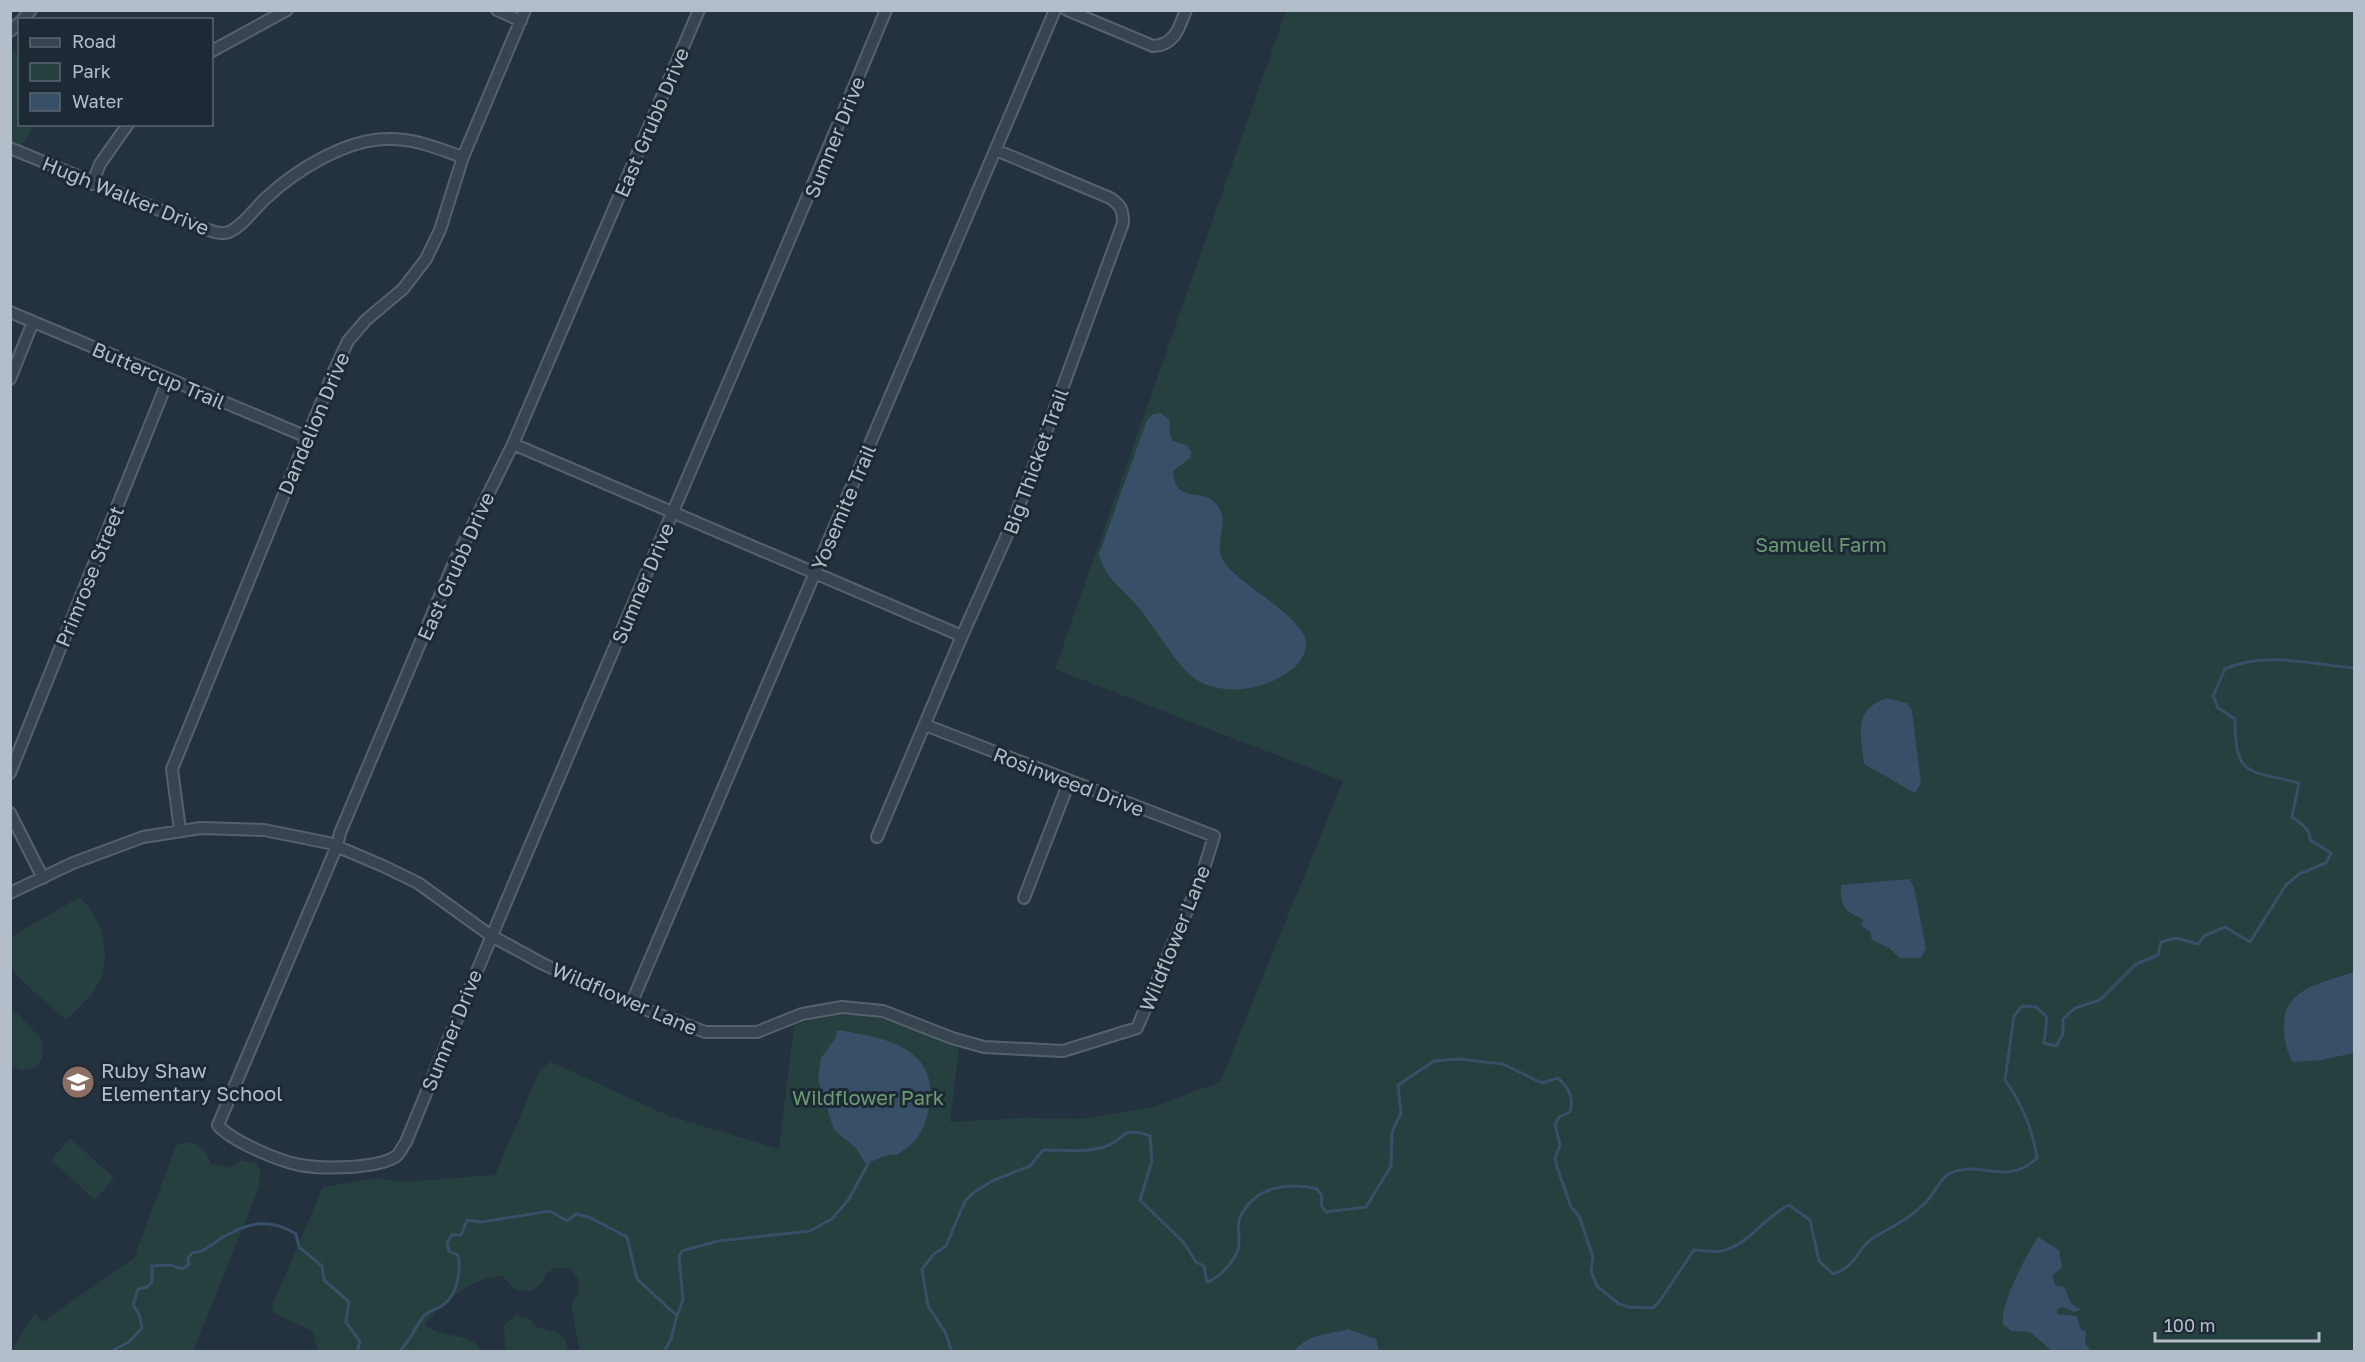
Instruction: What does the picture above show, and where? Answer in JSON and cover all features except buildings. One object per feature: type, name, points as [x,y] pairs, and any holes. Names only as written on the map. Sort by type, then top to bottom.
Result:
[{"type":"street","points":[[213,50],[286,10]]},
{"type":"street","points":[[497,10],[521,21]]},
{"type":"street","name":"Dandelion Drive","points":[[180,830],[172,769],[307,437],[348,341],[366,321],[404,289],[426,259],[440,230],[463,157],[525,10]]},
{"type":"street","name":"East Grubb Drive","points":[[398,1155],[378,1164],[321,1167],[298,1165],[237,1140],[218,1125],[453,565],[513,444],[699,10]]},
{"type":"street","name":"Sumner Drive","points":[[398,1155],[406,1142],[490,935],[784,257],[886,10]]},
{"type":"street","name":"Yosemite Trail","points":[[631,1004],[1055,10]]},
{"type":"street","points":[[1067,10],[1153,46],[1164,46],[1176,33],[1186,10]]},
{"type":"street","points":[[92,184],[100,164],[127,126]]},
{"type":"street","name":"Hugh Walker Drive","points":[[10,148],[202,228],[224,233],[236,228],[275,190],[291,178],[332,155],[368,141],[404,139],[463,157]]},
{"type":"street","name":"Big Thicket Trail","points":[[877,837],[1015,517],[1123,223],[1123,211],[1118,203],[1110,198],[996,150]]},
{"type":"street","name":"Buttercup Trail","points":[[10,312],[307,437]]},
{"type":"street","points":[[10,379],[33,322]]},
{"type":"street","name":"Primrose Street","points":[[10,773],[168,380]]},
{"type":"street","points":[[513,444],[962,636]]},
{"type":"street","name":"Rosinweed Drive","points":[[925,724],[1069,782],[1214,836]]},
{"type":"street","points":[[1024,898],[1069,782]]},
{"type":"street","points":[[10,813],[43,878]]},
{"type":"street","name":"Wildflower Lane","points":[[10,893],[111,847],[180,830],[219,827],[264,830],[337,846],[418,884],[490,935],[543,964],[631,1004],[705,1032],[757,1032],[802,1014],[842,1007],[883,1011],[952,1038],[984,1047],[1063,1051],[1137,1028],[1201,878],[1214,836]]},
{"type":"green space","name":"Samuell Farm","points":[[1286,11],[2354,11],[2354,1351],[580,1352],[571,1306],[578,1292],[579,1280],[570,1269],[556,1268],[546,1273],[541,1284],[529,1292],[515,1289],[502,1276],[481,1280],[459,1292],[439,1308],[425,1324],[438,1332],[470,1340],[482,1351],[412,1352],[410,1348],[409,1352],[318,1352],[313,1331],[274,1313],[272,1306],[323,1187],[379,1178],[401,1182],[495,1175],[540,1070],[551,1062],[669,1116],[779,1149],[794,1025],[818,1018],[860,1015],[878,1018],[916,1030],[959,1048],[950,1122],[1023,1118],[1083,1119],[1153,1107],[1220,1082],[1343,781],[1055,669]]},
{"type":"green space","points":[[12,50],[18,55],[18,126],[34,126],[22,145],[11,140]]},
{"type":"green space","points":[[80,897],[88,906],[99,927],[103,938],[105,961],[95,989],[66,1020],[19,978],[11,965],[11,937]]},
{"type":"green space","points":[[11,1011],[19,1015],[43,1041],[42,1058],[36,1067],[23,1070],[11,1066]]},
{"type":"green space","points":[[70,1138],[114,1178],[95,1200],[51,1160]]},
{"type":"green space","points":[[184,1142],[202,1148],[211,1164],[230,1168],[240,1160],[257,1164],[260,1171],[259,1187],[193,1351],[11,1351],[35,1313],[42,1322],[134,1258],[176,1146]]},
{"type":"green space","points":[[516,1315],[530,1319],[535,1327],[556,1332],[566,1340],[567,1351],[506,1351],[504,1326]]},
{"type":"water","points":[[1160,413],[1169,419],[1170,436],[1173,441],[1187,445],[1191,452],[1190,458],[1173,471],[1179,489],[1212,500],[1222,513],[1220,550],[1227,566],[1286,614],[1304,635],[1305,651],[1297,665],[1268,683],[1256,687],[1230,689],[1217,688],[1194,678],[1179,663],[1139,608],[1105,570],[1099,554],[1147,420],[1153,414]]},
{"type":"water","points":[[1887,698],[1907,703],[1912,711],[1921,783],[1915,793],[1864,764],[1861,725],[1868,709]]},
{"type":"water","points":[[1909,879],[1914,887],[1926,948],[1921,958],[1900,958],[1889,948],[1872,940],[1870,932],[1862,926],[1863,919],[1844,907],[1842,898],[1841,885]]},
{"type":"water","points":[[2354,972],[2354,1053],[2321,1060],[2293,1062],[2287,1049],[2284,1031],[2285,1013],[2290,1003],[2308,988]]},
{"type":"water","points":[[837,1030],[890,1042],[915,1056],[923,1066],[929,1079],[931,1094],[926,1119],[913,1143],[896,1155],[887,1155],[865,1163],[856,1148],[834,1130],[818,1080],[821,1058],[836,1037]]},
{"type":"water","points":[[2038,1237],[2059,1250],[2062,1267],[2052,1276],[2056,1286],[2064,1287],[2072,1304],[2082,1309],[2074,1312],[2062,1307],[2057,1310],[2057,1314],[2077,1316],[2081,1330],[2086,1331],[2085,1343],[2091,1351],[2052,1351],[2030,1332],[2011,1331],[2003,1324],[2003,1315],[2010,1292]]},
{"type":"water","points":[[1348,1329],[1376,1339],[1379,1351],[1294,1351],[1313,1338]]},
{"type":"waterway","points":[[952,1352],[945,1332],[928,1306],[922,1269],[934,1254],[946,1246],[965,1201],[973,1193],[992,1181],[1030,1166],[1043,1150],[1096,1149],[1133,1132],[1150,1136],[1152,1161],[1140,1200],[1184,1243],[1196,1262],[1204,1266],[1207,1282],[1221,1274],[1233,1260],[1239,1246],[1240,1217],[1246,1207],[1263,1193],[1284,1187],[1306,1187],[1317,1189],[1322,1196],[1321,1205],[1326,1212],[1366,1207],[1391,1166],[1392,1132],[1401,1113],[1398,1085],[1434,1061],[1458,1059],[1503,1064],[1542,1083],[1558,1078],[1565,1085],[1570,1093],[1571,1107],[1570,1112],[1559,1117],[1555,1125],[1560,1145],[1555,1158],[1557,1167],[1571,1207],[1579,1216],[1593,1257],[1591,1271],[1597,1286],[1619,1304],[1629,1307],[1653,1308],[1694,1250],[1719,1252],[1732,1248],[1789,1205],[1810,1220],[1819,1261],[1833,1274],[1848,1266],[1873,1238],[1920,1208],[1946,1176],[1967,1169],[2014,1171],[2025,1167],[2037,1158],[2026,1118],[2005,1080],[2014,1016],[2022,1006],[2036,1007],[2047,1017],[2044,1043],[2056,1046],[2063,1034],[2063,1019],[2075,1008],[2100,1000],[2136,964],[2158,955],[2161,942],[2176,938],[2198,944],[2204,936],[2225,927],[2250,942],[2286,885],[2299,874],[2326,863],[2331,853],[2310,840],[2307,829],[2292,817],[2299,783],[2256,773],[2242,762],[2238,752],[2235,719],[2218,708],[2213,696],[2225,669],[2240,664],[2289,660],[2354,668]]},
{"type":"waterway","points":[[677,1316],[683,1300],[679,1256],[682,1251],[718,1241],[810,1231],[832,1219],[849,1199],[869,1162]]},
{"type":"waterway","points":[[399,1352],[425,1315],[443,1305],[452,1295],[459,1275],[459,1261],[458,1255],[449,1251],[447,1242],[452,1235],[461,1235],[467,1220],[481,1222],[550,1211],[567,1221],[576,1214],[589,1217],[627,1237],[637,1279],[677,1316],[671,1339],[664,1352]]},
{"type":"waterway","points":[[109,1352],[129,1342],[142,1328],[139,1314],[133,1305],[138,1289],[147,1287],[152,1282],[152,1266],[170,1265],[183,1269],[189,1264],[188,1258],[192,1253],[206,1249],[234,1231],[261,1224],[278,1226],[296,1234],[299,1247],[322,1266],[324,1280],[349,1302],[346,1322],[360,1342],[357,1352]]},
{"type":"place","name":"Ruby Shaw Elementary School","points":[[78,1082]]},
{"type":"park label","name":"Wildflower Park","points":[[868,1097]]}]
